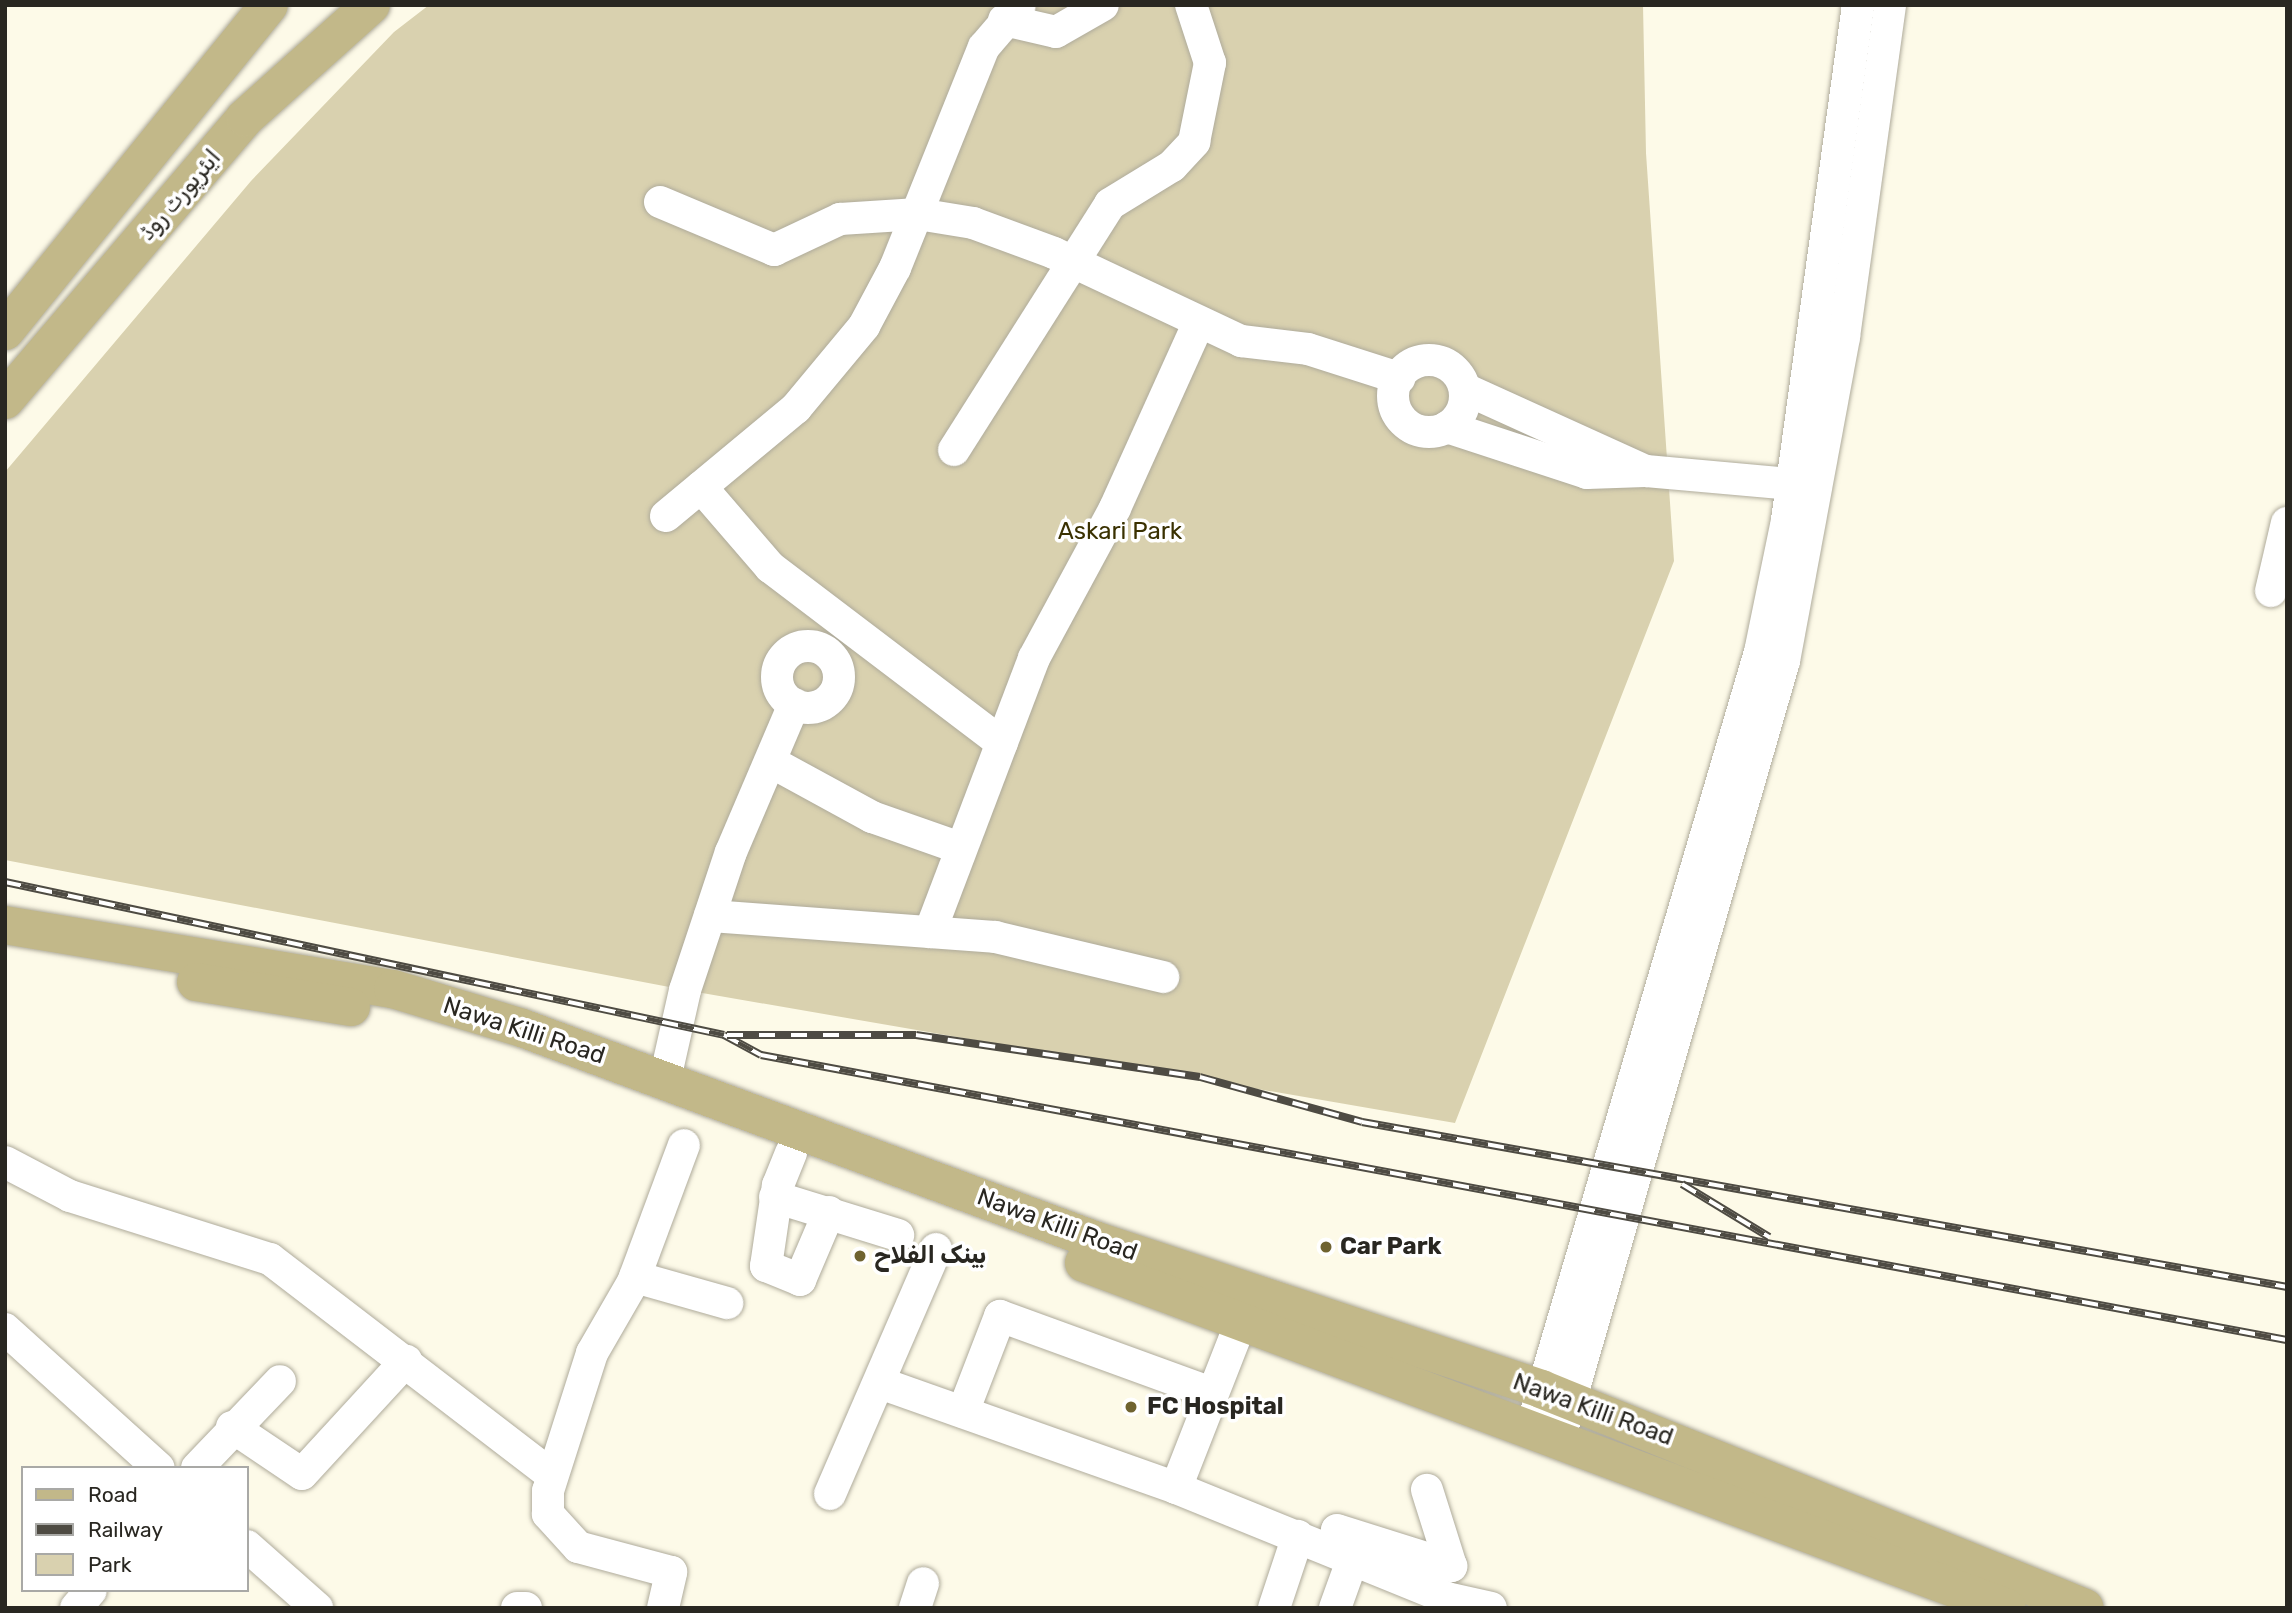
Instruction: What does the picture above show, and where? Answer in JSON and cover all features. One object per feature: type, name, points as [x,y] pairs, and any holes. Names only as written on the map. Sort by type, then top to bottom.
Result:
[{"type":"main road","name":"ایئرپورٹ روڈ","points":[[5,331],[269,5]]},
{"type":"main road","points":[[214,74],[295,5]]},
{"type":"main road","points":[[245,118],[284,56],[328,5]]},
{"type":"main road","name":"ایئرپورٹ روڈ","points":[[5,400],[245,118],[370,5]]},
{"type":"main road","name":"Nawa Killi Road","points":[[5,926],[393,989],[665,1079],[1097,1241],[1556,1394],[2085,1608]]},
{"type":"main road","name":"Nawa Killi Road","points":[[5,951],[418,1020],[791,1153],[2007,1608]]},
{"type":"street","points":[[666,516],[796,408],[846,351],[879,303],[918,214],[984,47],[1012,13],[1056,32],[1102,5]]},
{"type":"street","points":[[954,450],[1076,264],[1110,204],[1172,166],[1194,142],[1210,63],[1191,5]]},
{"type":"street","points":[[1545,1435],[1760,652],[1792,484],[1858,5]]},
{"type":"street","points":[[1556,1394],[1784,661],[1844,337],[1889,5]]},
{"type":"street","points":[[660,202],[774,250],[840,219],[918,214],[995,229],[1241,341],[1308,349],[1399,378]]},
{"type":"street","points":[[5,301],[47,279]]},
{"type":"street","points":[[930,932],[1034,658],[1115,508],[1199,322]]},
{"type":"street","points":[[1432,359],[1459,375],[1465,389],[1464,406],[1447,426],[1427,432],[1400,417],[1394,401],[1399,378],[1416,362],[1432,359]]},
{"type":"street","points":[[1465,389],[1646,471]]},
{"type":"street","points":[[1447,426],[1587,473],[1646,471],[1792,484]]},
{"type":"street","points":[[701,487],[770,567],[1002,743]]},
{"type":"street","points":[[2271,591],[2287,523]]},
{"type":"street","points":[[665,1079],[710,916],[773,763],[794,704]]},
{"type":"street","points":[[773,763],[872,817],[960,848]]},
{"type":"street","points":[[710,916],[930,932],[1050,947],[1163,977]]},
{"type":"street","points":[[663,1608],[671,1572],[609,1558],[557,1530],[548,1514],[552,1475],[592,1353],[635,1277],[684,1144]]},
{"type":"street","points":[[791,1153],[775,1197],[766,1255],[774,1273],[805,1276],[829,1212]]},
{"type":"street","points":[[5,1162],[70,1196],[270,1259],[552,1475]]},
{"type":"street","points":[[775,1197],[898,1235]]},
{"type":"street","points":[[830,1494],[936,1249]]},
{"type":"street","points":[[635,1277],[727,1303]]},
{"type":"street","points":[[963,1412],[1000,1315],[1212,1393]]},
{"type":"street","points":[[1176,1488],[1241,1322]]},
{"type":"street","points":[[5,1329],[157,1466]]},
{"type":"street","points":[[232,1427],[302,1474],[406,1361]]},
{"type":"street","points":[[199,1466],[232,1427],[280,1381]]},
{"type":"street","points":[[880,1383],[1176,1488],[1343,1553],[1447,1598],[1491,1608]]},
{"type":"street","points":[[1335,1608],[1343,1553],[1337,1530],[1451,1566],[1427,1490]]},
{"type":"street","points":[[1274,1608],[1298,1536]]},
{"type":"street","points":[[248,1547],[317,1608]]},
{"type":"street","points":[[76,1608],[89,1592]]},
{"type":"street","points":[[517,1608],[526,1608]]},
{"type":"green space","name":"Askari Park","points":[[429,5],[1643,5],[1646,153],[1674,561],[1455,1123],[685,990],[5,860],[5,472],[251,181],[394,32]]},
{"type":"railway","points":[[5,882],[724,1035],[761,1055],[2287,1340]]},
{"type":"railway","points":[[727,1035],[916,1035],[1200,1077],[1362,1122],[2287,1287]]},
{"type":"railway","points":[[1682,1184],[1769,1237]]},
{"type":"place","name":"Car Park","points":[[1326,1247]]},
{"type":"place","name":"بینک الفلاح","points":[[860,1256]]},
{"type":"place","name":"FC Hospital","points":[[1131,1407]]}]
